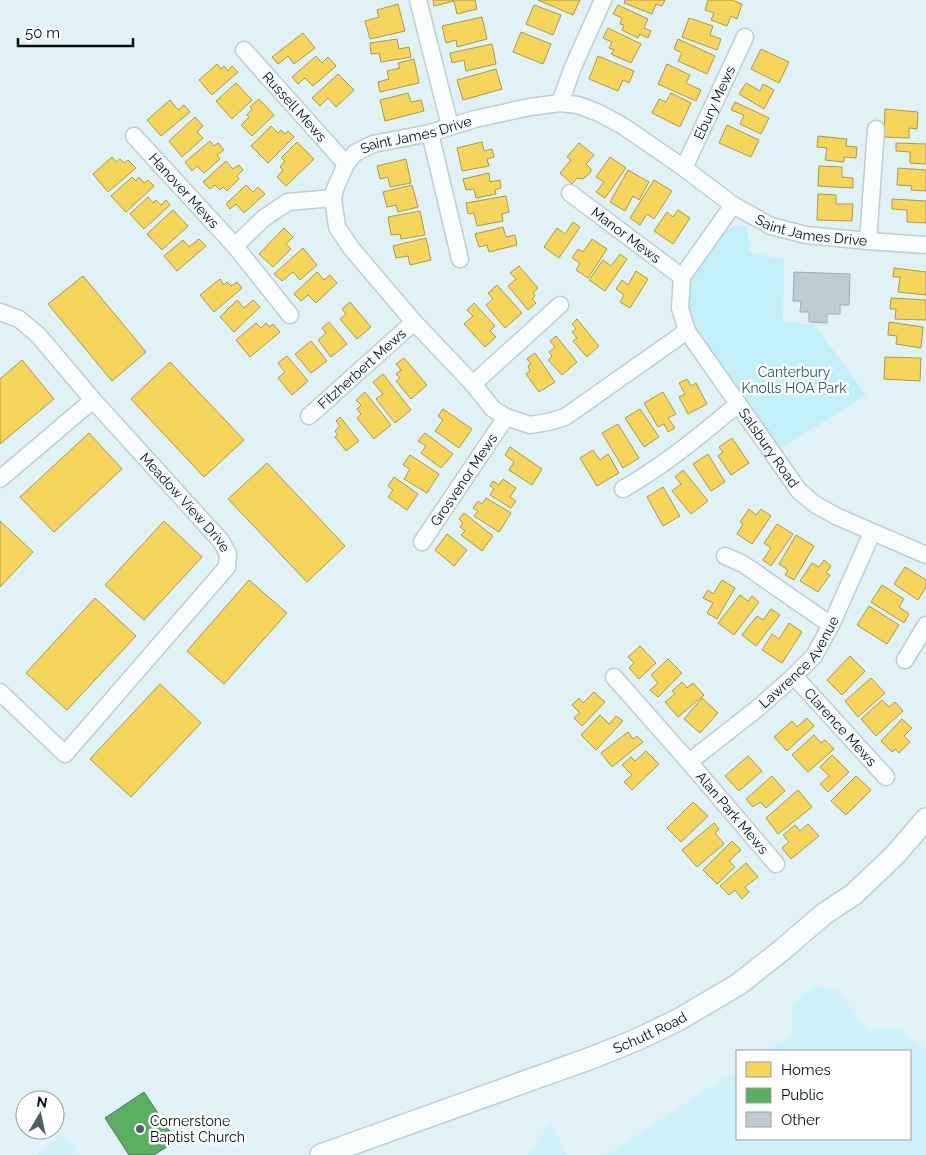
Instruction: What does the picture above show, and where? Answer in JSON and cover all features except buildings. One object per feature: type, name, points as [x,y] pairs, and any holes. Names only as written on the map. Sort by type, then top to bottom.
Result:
[{"type":"street","points":[[418,0],[450,126]]},
{"type":"street","points":[[560,103],[573,67],[603,0]]},
{"type":"street","name":"Ebury Mews","points":[[684,168],[745,37]]},
{"type":"street","name":"Russell Mews","points":[[244,50],[346,164]]},
{"type":"street","name":"Saint James Drive","points":[[687,331],[565,417],[530,425],[506,417],[493,409],[473,384],[414,322],[351,248],[337,227],[333,198],[335,188],[346,164],[355,153],[373,144],[430,133],[475,119],[530,107],[560,103],[578,105],[623,126],[733,205],[771,226],[806,234],[926,245]]},
{"type":"street","points":[[868,241],[876,129]]},
{"type":"street","points":[[430,133],[460,258]]},
{"type":"street","name":"Hanover Mews","points":[[134,136],[235,246],[290,315]]},
{"type":"street","name":"Manor Mews","points":[[570,193],[682,277]]},
{"type":"street","points":[[235,246],[264,218],[288,202],[333,198]]},
{"type":"street","points":[[682,277],[733,205]]},
{"type":"street","name":"Salsbury Road","points":[[682,277],[680,308],[687,331],[799,491],[816,505],[838,517],[926,555]]},
{"type":"street","points":[[473,384],[560,305]]},
{"type":"street","name":"Meadow View Drive","points":[[0,312],[19,319],[38,335],[93,400],[221,541],[228,554],[227,567],[65,754],[0,692]]},
{"type":"street","name":"Fitzherbert Mews","points":[[308,416],[414,322]]},
{"type":"street","points":[[0,479],[93,400]]},
{"type":"street","points":[[623,489],[694,441],[738,404]]},
{"type":"street","name":"Grosvenor Mews","points":[[422,542],[506,417]]},
{"type":"street","name":"Lawrence Avenue","points":[[689,762],[758,708],[814,656],[831,625],[872,532]]},
{"type":"street","points":[[725,556],[743,564],[831,625]]},
{"type":"street","points":[[905,660],[926,625]]},
{"type":"street","name":"Clarence Mews","points":[[794,676],[886,777]]},
{"type":"street","name":"Alan Park Mews","points":[[614,678],[776,864]]},
{"type":"street","name":"Schutt Road","points":[[321,1155],[594,1057],[678,1020],[739,984],[824,914],[854,894],[895,855],[926,819]]},
{"type":"shaded area","points":[[813,986],[837,989],[868,1030],[896,1028],[926,1049],[926,1155],[606,1155],[736,1071],[736,1140],[911,1140],[911,1050],[768,1050],[792,1035],[793,1005]]},
{"type":"shaded area","points":[[550,1122],[567,1155],[528,1155]]},
{"type":"shaded area","points":[[65,1139],[78,1154],[37,1155],[55,1140]]},
{"type":"green space","name":"Canterbury Knolls HOA Park","points":[[740,226],[747,227],[750,253],[784,259],[783,322],[815,325],[866,395],[780,449],[699,332],[690,313],[691,283],[696,268],[727,229]]},
{"type":"place","name":"Cornerstone Baptist Church","points":[[140,1129]]}]
